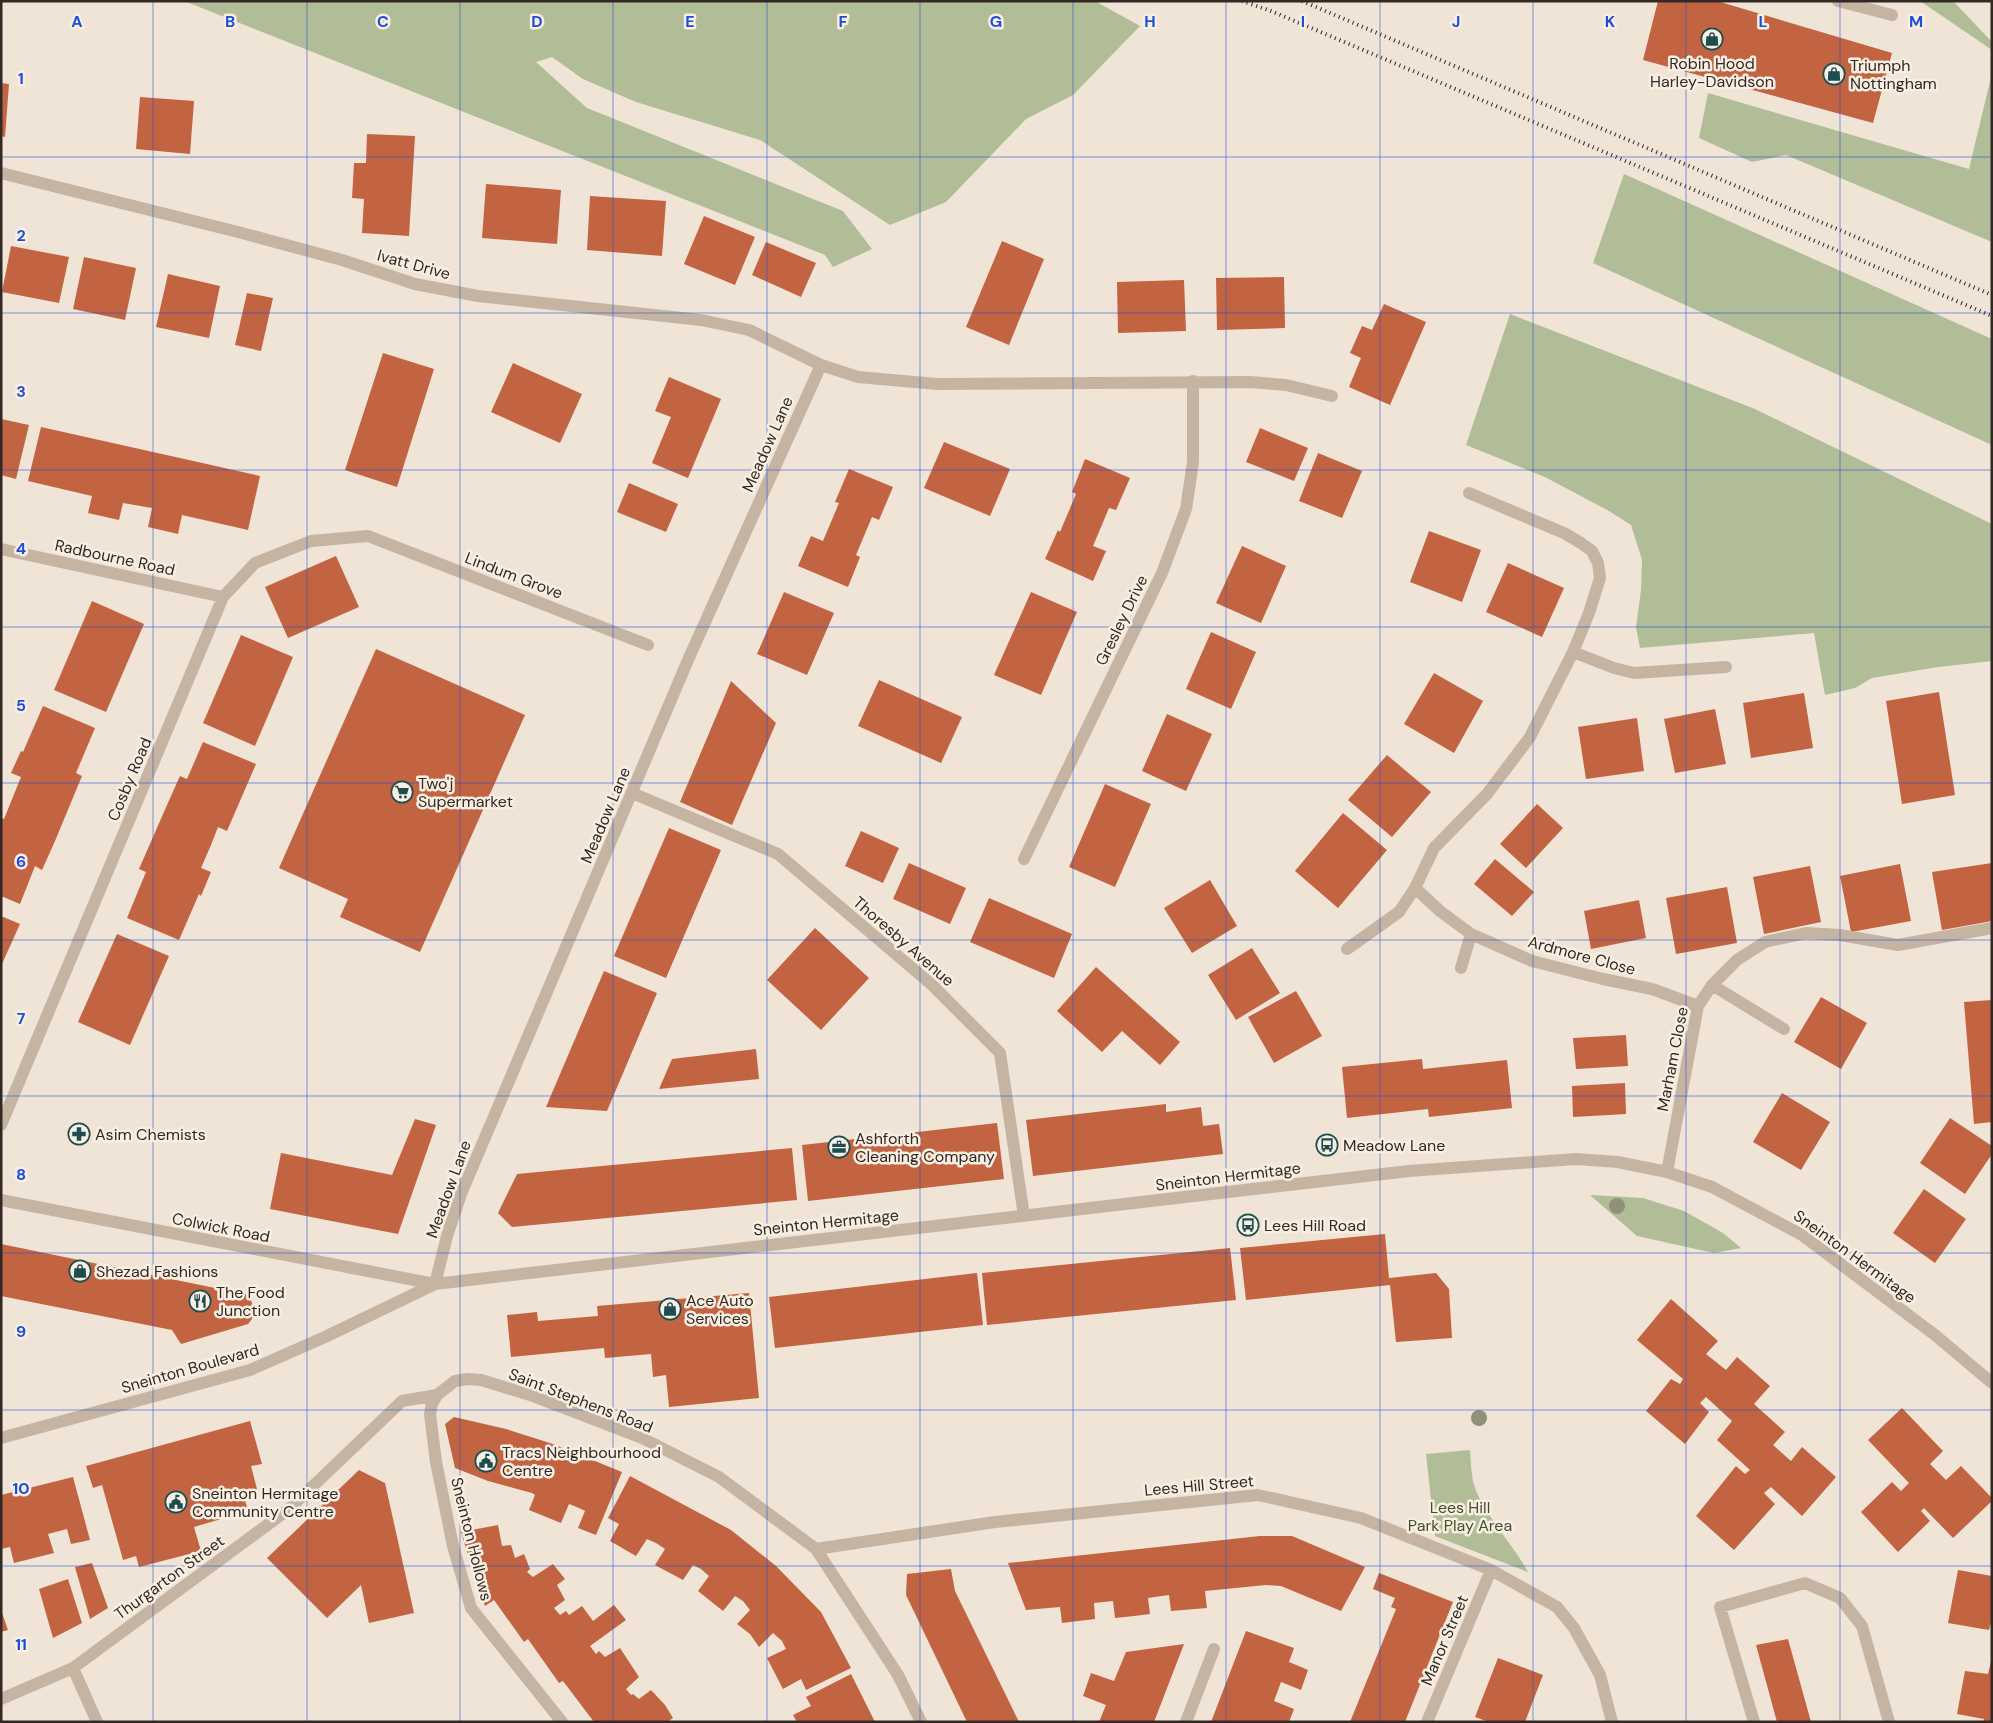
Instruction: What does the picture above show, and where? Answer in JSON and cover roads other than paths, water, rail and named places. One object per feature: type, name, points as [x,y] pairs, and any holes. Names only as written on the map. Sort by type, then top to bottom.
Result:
[{"type":"street","points":[[1838,1],[1892,15]]},
{"type":"street","name":"Ivatt Drive","points":[[1,173],[238,232],[342,260],[415,284],[478,296],[585,306],[701,320],[749,330],[821,365]]},
{"type":"street","points":[[821,365],[858,377],[937,384],[1250,382],[1286,385],[1332,396]]},
{"type":"street","name":"Meadow Lane","points":[[435,1284],[447,1236],[461,1194],[688,660],[821,365]]},
{"type":"street","name":"Gresley Drive","points":[[1024,859],[1162,573],[1186,510],[1193,462],[1193,381]]},
{"type":"street","points":[[1347,949],[1399,912],[1415,888],[1434,848],[1487,794],[1530,737],[1572,652],[1596,594],[1600,578],[1598,563],[1592,551],[1564,533],[1468,492]]},
{"type":"street","name":"Cosby Road","points":[[1,1125],[223,597],[255,563],[311,541],[368,536]]},
{"type":"street","name":"Lindum Grove","points":[[368,536],[648,645]]},
{"type":"street","name":"Radbourne Road","points":[[1,549],[223,597]]},
{"type":"street","points":[[1572,652],[1614,668],[1634,673],[1726,667]]},
{"type":"street","name":"Thoresby Avenue","points":[[632,793],[778,854],[931,984],[1000,1053],[1024,1216]]},
{"type":"street","name":"Ardmore Close","points":[[1415,888],[1440,911],[1471,934],[1532,961],[1652,989],[1698,1006]]},
{"type":"street","name":"Marham Close","points":[[1667,1172],[1698,1006],[1712,985],[1737,960],[1765,942],[1806,933],[1840,935],[1898,945],[1992,928]]},
{"type":"street","points":[[1461,968],[1471,934]]},
{"type":"street","points":[[1712,985],[1784,1029]]},
{"type":"street","name":"Sneinton Hermitage","points":[[435,1284],[1409,1171],[1576,1159],[1618,1162],[1667,1172],[1712,1187],[1802,1235],[1935,1335],[1992,1383]]},
{"type":"street","name":"Colwick Road","points":[[1,1200],[435,1284]]},
{"type":"street","name":"Sneinton Boulevard","points":[[1,1438],[250,1370],[325,1338],[435,1284]]},
{"type":"street","name":"Saint Stephens Road","points":[[437,1395],[455,1381],[481,1380],[530,1395],[642,1438],[719,1477],[816,1548],[898,1675],[920,1722]]},
{"type":"street","name":"Thurgarton Street","points":[[1,1699],[73,1668],[289,1509],[402,1401],[437,1395]]},
{"type":"street","name":"Sneinton Hollows","points":[[437,1395],[432,1404],[430,1414],[436,1462],[454,1546],[471,1608],[562,1722]]},
{"type":"street","name":"Lees Hill Street","points":[[816,1548],[995,1522],[1258,1495],[1361,1518],[1491,1570],[1557,1607],[1574,1628],[1600,1675],[1612,1722]]},
{"type":"street","name":"Manor Street","points":[[1427,1722],[1491,1570]]},
{"type":"street","points":[[1754,1722],[1720,1607],[1805,1583],[1840,1598],[1862,1626],[1889,1722]]},
{"type":"street","points":[[1186,1722],[1214,1649]]},
{"type":"street","points":[[73,1668],[97,1722]]},
{"type":"railway","points":[[1242,1],[1271,11],[1992,316]]},
{"type":"railway","points":[[1302,1],[1992,295]]},
{"type":"place","name":"Robin Hood Harley-Davidson","points":[[1712,39]]},
{"type":"place","name":"Triumph Nottingham","points":[[1834,74]]},
{"type":"place","name":"Two'j Supermarket","points":[[402,792]]},
{"type":"place","name":"Asim Chemists","points":[[79,1134]]},
{"type":"place","name":"Meadow Lane","points":[[1327,1145]]},
{"type":"place","name":"Ashforth Cleaning Company","points":[[839,1147]]},
{"type":"place","name":"Lees Hill Road","points":[[1248,1225]]},
{"type":"place","name":"Shezad Fashions","points":[[80,1271]]},
{"type":"place","name":"The Food Junction","points":[[200,1301]]},
{"type":"place","name":"Ace Auto Services","points":[[670,1309]]},
{"type":"place","name":"Tracs Neighbourhood Centre","points":[[486,1461]]},
{"type":"place","name":"Sneinton Hermitage Community Centre","points":[[176,1502]]},
{"type":"park label","name":"Lees Hill Park Play Area","points":[[1460,1516]]}]
